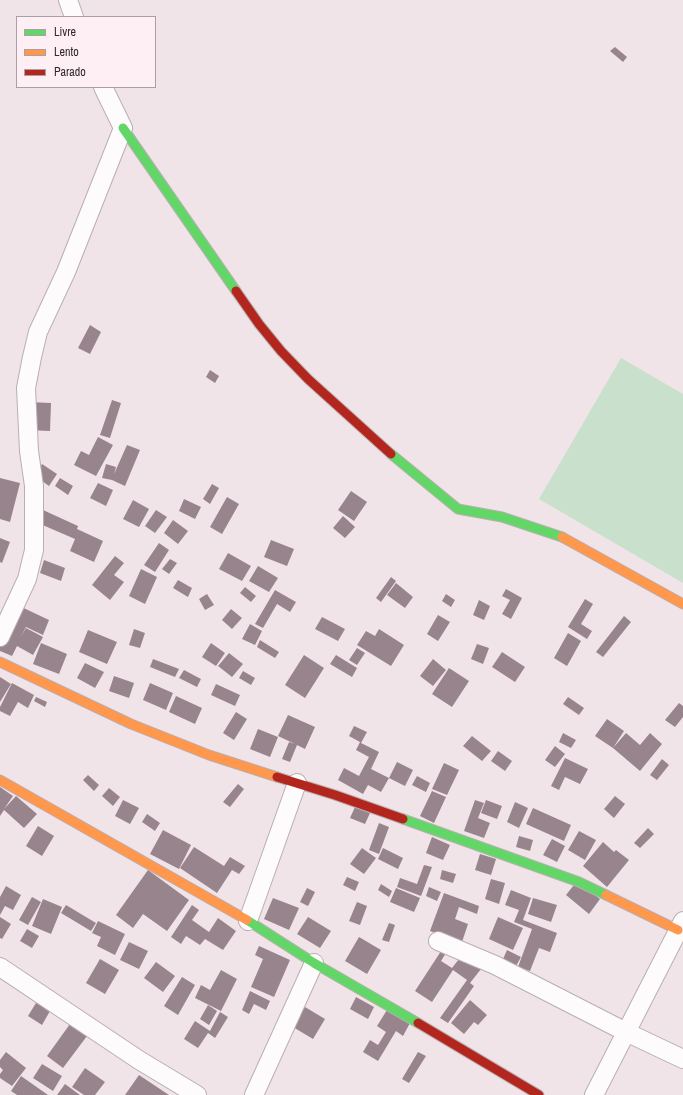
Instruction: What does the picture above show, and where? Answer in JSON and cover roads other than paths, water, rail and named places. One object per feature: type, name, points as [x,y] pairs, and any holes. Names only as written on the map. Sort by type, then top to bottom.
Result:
[{"type":"street","points":[[68,0],[74,16]]},
{"type":"street","points":[[103,88],[123,128],[259,324],[308,379],[392,454],[458,509],[502,517],[566,538],[683,604]]},
{"type":"street","points":[[0,637],[27,579],[34,550],[34,486],[29,451],[26,388],[38,332],[66,272],[123,128]]},
{"type":"street","points":[[0,662],[132,724],[209,755],[335,795],[579,882],[681,926],[594,1095]]},
{"type":"street","points":[[0,780],[248,921],[314,963],[539,1095]]},
{"type":"street","points":[[248,921],[297,783]]},
{"type":"street","points":[[438,941],[495,965],[626,1032],[683,1059]]},
{"type":"street","points":[[254,1095],[314,963]]},
{"type":"street","points":[[0,967],[139,1060],[197,1095]]}]
